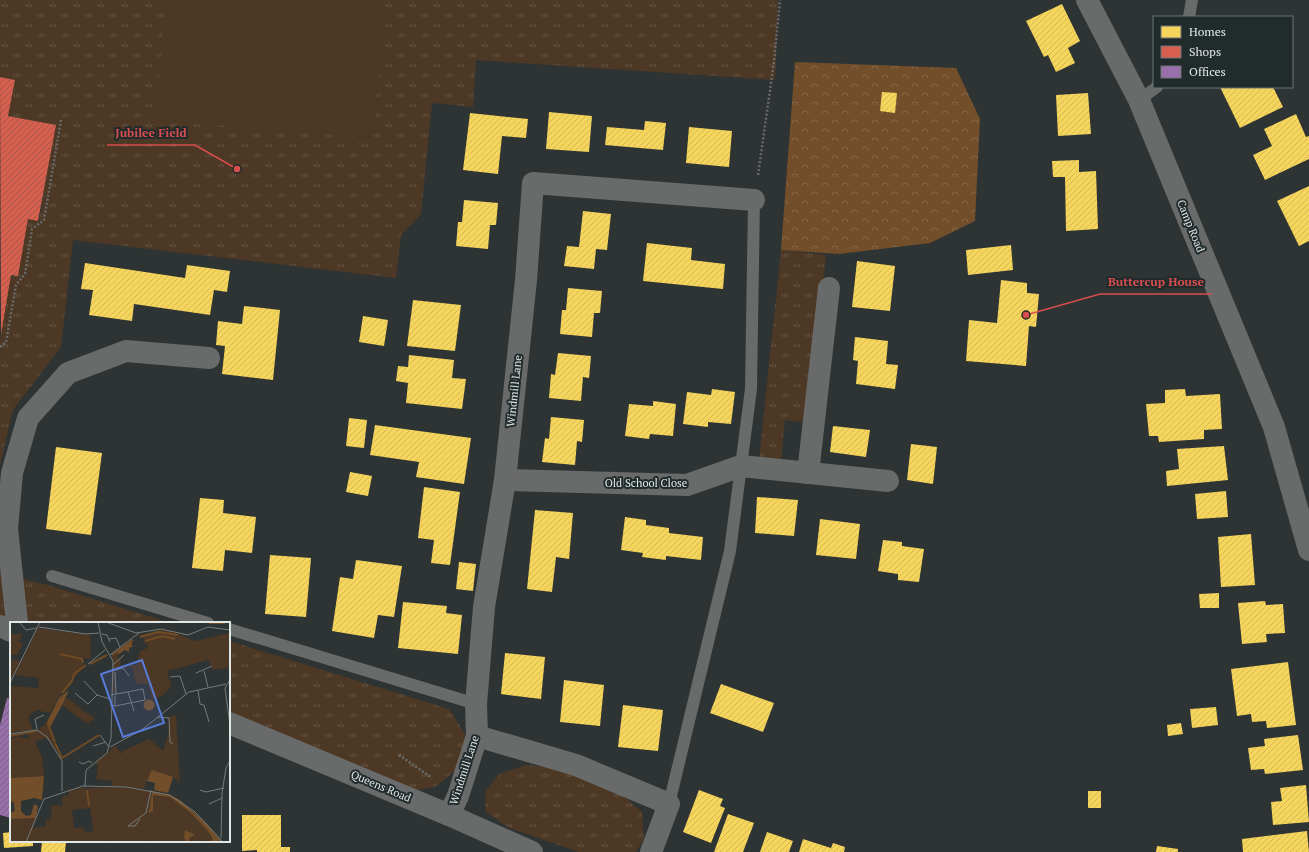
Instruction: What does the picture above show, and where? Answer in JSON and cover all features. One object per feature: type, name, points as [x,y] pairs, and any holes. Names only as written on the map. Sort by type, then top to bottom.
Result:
[{"type":"street","name":"Camp Road","points":[[1087,0],[1139,100],[1274,427],[1309,550]]},
{"type":"street","name":"Windmill Lane","points":[[453,805],[477,736],[476,704],[484,607],[505,480],[526,280],[533,183],[754,200]]},
{"type":"street","points":[[808,473],[829,288]]},
{"type":"street","points":[[18,622],[7,530],[12,473],[28,418],[68,374],[126,351],[209,358]]},
{"type":"street","name":"Old School Close","points":[[505,480],[687,485],[741,466],[888,481]]},
{"type":"street","points":[[0,626],[10,631]]},
{"type":"street","name":"Queens Road","points":[[230,723],[453,805],[528,851]]},
{"type":"street","points":[[477,736],[576,765],[669,804],[651,852]]},
{"type":"lane","points":[[1189,16],[1192,0]]},
{"type":"lane","points":[[1139,100],[1156,88]]},
{"type":"lane","points":[[669,804],[730,551],[751,389],[754,200]]},
{"type":"lane","points":[[52,576],[205,622]]},
{"type":"lane","points":[[230,629],[476,704]]},
{"type":"path","points":[[754,200],[774,62],[780,0]]},
{"type":"path","points":[[0,347],[6,342],[16,285],[25,274],[32,229],[44,220],[61,120]]},
{"type":"path","points":[[399,755],[453,805]]},
{"type":"green space","points":[[0,0],[778,0],[775,80],[476,60],[473,107],[432,103],[421,214],[401,235],[396,278],[73,240],[61,347],[13,410],[0,465],[0,339],[11,275],[18,276],[28,219],[39,221],[55,125],[8,116],[15,80],[0,77]]},
{"type":"green space","points":[[166,0],[333,0],[384,4],[373,138],[156,120]]},
{"type":"green space","points":[[795,62],[956,68],[980,119],[975,221],[930,243],[839,254],[781,250]]},
{"type":"green space","points":[[781,250],[826,255],[808,423],[785,420],[781,462],[759,460]]},
{"type":"green space","points":[[0,573],[51,586],[168,622],[10,623],[0,621]]},
{"type":"green space","points":[[230,641],[449,709],[468,739],[461,766],[435,787],[413,791],[230,716]]},
{"type":"green space","points":[[526,765],[560,768],[616,789],[642,812],[644,840],[635,852],[579,852],[509,828],[485,811],[486,791],[499,774]]},
{"type":"building: Homes","points":[[1062,4],[1080,41],[1068,48],[1075,63],[1056,72],[1048,55],[1044,57],[1026,21]]},
{"type":"building: Homes","points":[[1220,88],[1274,88],[1283,107],[1240,128]]},
{"type":"building: Homes","points":[[882,92],[897,93],[895,113],[880,111]]},
{"type":"building: Homes","points":[[1088,93],[1091,134],[1058,136],[1056,95]]},
{"type":"building: Homes","points":[[549,112],[592,116],[589,152],[546,149]]},
{"type":"building: Homes","points":[[470,113],[528,119],[526,138],[502,136],[498,174],[463,170]]},
{"type":"building: Homes","points":[[1296,114],[1306,137],[1309,136],[1309,159],[1265,180],[1253,155],[1272,146],[1264,129]]},
{"type":"building: Homes","points":[[645,121],[666,123],[663,150],[605,145],[607,127],[644,130]]},
{"type":"building: Homes","points":[[689,127],[732,131],[729,167],[686,163]]},
{"type":"building: Homes","points":[[1079,160],[1079,172],[1096,171],[1098,229],[1066,231],[1065,177],[1053,177],[1052,161]]},
{"type":"building: Homes","points":[[1309,186],[1309,241],[1299,246],[1277,201]]},
{"type":"building: Homes","points":[[464,200],[498,203],[496,225],[490,225],[488,249],[456,246],[458,222],[462,222]]},
{"type":"building: Homes","points":[[583,211],[611,214],[607,250],[596,249],[594,269],[564,266],[567,246],[579,247]]},
{"type":"building: Homes","points":[[647,243],[692,248],[691,260],[725,264],[723,289],[643,281]]},
{"type":"building: Homes","points":[[1011,245],[1013,270],[968,275],[966,250]]},
{"type":"building: Homes","points":[[857,261],[895,266],[890,311],[852,307]]},
{"type":"building: Homes","points":[[85,263],[185,278],[187,265],[230,271],[227,292],[214,290],[210,315],[134,304],[132,321],[89,315],[93,290],[81,289]]},
{"type":"building: Homes","points":[[1001,280],[1027,283],[1027,293],[1039,294],[1036,327],[1029,326],[1026,366],[966,361],[969,320],[997,323]]},
{"type":"building: Homes","points":[[568,288],[602,291],[600,313],[594,313],[592,337],[560,334],[562,310],[566,310]]},
{"type":"building: Homes","points":[[413,300],[461,305],[455,351],[407,346]]},
{"type":"building: Homes","points":[[244,306],[280,310],[273,380],[222,374],[225,346],[216,345],[218,321],[242,324]]},
{"type":"building: Homes","points":[[363,316],[388,320],[384,346],[359,342]]},
{"type":"building: Homes","points":[[855,337],[888,341],[886,364],[898,365],[895,389],[856,384],[858,361],[853,360]]},
{"type":"building: Homes","points":[[558,353],[591,356],[589,378],[583,377],[581,401],[549,398],[551,374],[555,375]]},
{"type":"building: Homes","points":[[409,355],[454,360],[452,378],[466,379],[462,409],[406,403],[408,383],[396,381],[398,366],[408,367]]},
{"type":"building: Homes","points":[[712,389],[735,392],[731,424],[708,422],[708,427],[683,424],[687,392],[711,395]]},
{"type":"building: Homes","points":[[1185,389],[1186,396],[1220,394],[1222,429],[1204,430],[1204,439],[1159,442],[1158,436],[1149,436],[1146,404],[1165,403],[1165,390]]},
{"type":"building: Homes","points":[[653,401],[676,404],[673,436],[650,434],[649,439],[625,436],[629,404],[653,406]]},
{"type":"building: Homes","points":[[551,417],[584,420],[582,442],[577,441],[575,465],[542,462],[545,438],[549,439]]},
{"type":"building: Homes","points":[[349,418],[367,420],[364,448],[346,446]]},
{"type":"building: Homes","points":[[375,425],[471,438],[464,484],[416,477],[419,462],[370,455]]},
{"type":"building: Homes","points":[[833,426],[870,430],[866,457],[830,452]]},
{"type":"building: Homes","points":[[911,444],[937,447],[933,484],[907,480]]},
{"type":"building: Homes","points":[[1224,446],[1228,480],[1167,486],[1166,471],[1179,469],[1177,449]]},
{"type":"building: Homes","points":[[56,447],[102,453],[91,535],[46,529]]},
{"type":"building: Homes","points":[[350,472],[372,476],[368,496],[346,492]]},
{"type":"building: Homes","points":[[424,487],[460,492],[450,565],[431,563],[434,540],[418,538]]},
{"type":"building: Homes","points":[[1226,491],[1228,517],[1197,519],[1195,494]]},
{"type":"building: Homes","points":[[757,497],[798,500],[794,536],[755,533]]},
{"type":"building: Homes","points":[[200,498],[224,500],[223,513],[256,517],[252,553],[225,550],[223,571],[192,568]]},
{"type":"building: Homes","points":[[535,510],[573,513],[569,559],[556,557],[552,592],[527,589]]},
{"type":"building: Homes","points":[[625,517],[646,520],[646,525],[669,528],[669,533],[703,537],[701,560],[666,556],[666,560],[642,557],[643,553],[621,550]]},
{"type":"building: Homes","points":[[820,519],[860,524],[856,559],[816,555]]},
{"type":"building: Homes","points":[[1251,534],[1255,585],[1221,587],[1218,537]]},
{"type":"building: Homes","points":[[883,540],[902,542],[902,546],[924,549],[919,582],[898,580],[898,574],[878,571]]},
{"type":"building: Homes","points":[[270,555],[311,558],[306,617],[265,614]]},
{"type":"building: Homes","points":[[356,560],[402,566],[394,617],[378,615],[374,638],[332,631],[340,577],[353,579]]},
{"type":"building: Homes","points":[[459,562],[476,564],[473,591],[456,589]]},
{"type":"building: Homes","points":[[1219,593],[1219,608],[1200,608],[1199,594]]},
{"type":"building: Homes","points":[[1265,601],[1266,605],[1283,604],[1285,633],[1266,634],[1267,642],[1242,644],[1238,603]]},
{"type":"building: Homes","points":[[403,602],[447,606],[446,613],[462,615],[458,654],[398,648]]},
{"type":"building: Homes","points":[[505,653],[545,657],[541,699],[501,694]]},
{"type":"building: Homes","points":[[1288,662],[1296,725],[1267,728],[1266,721],[1252,722],[1251,714],[1237,716],[1231,669]]},
{"type":"building: Homes","points":[[564,680],[604,685],[600,726],[560,722]]},
{"type":"building: Homes","points":[[721,684],[774,703],[763,732],[710,713]]},
{"type":"building: Homes","points":[[623,705],[663,710],[658,751],[618,747]]},
{"type":"building: Homes","points":[[1216,707],[1218,725],[1192,728],[1190,709]]},
{"type":"building: Homes","points":[[1181,723],[1183,734],[1168,736],[1167,725]]},
{"type":"building: Homes","points":[[1298,735],[1303,770],[1265,774],[1264,769],[1251,770],[1248,748],[1265,746],[1264,739]]},
{"type":"building: Homes","points":[[1306,785],[1309,822],[1273,825],[1271,802],[1282,801],[1280,788]]},
{"type":"building: Homes","points":[[230,790],[231,840],[230,840]]},
{"type":"building: Homes","points":[[699,790],[723,799],[720,806],[725,808],[711,843],[683,832]]},
{"type":"building: Homes","points":[[1088,791],[1101,791],[1101,808],[1088,808]]},
{"type":"building: Homes","points":[[728,814],[754,823],[743,852],[714,852]]},
{"type":"building: Homes","points":[[242,815],[281,815],[281,847],[290,847],[290,852],[257,852],[257,850],[242,851]]},
{"type":"building: Homes","points":[[1307,831],[1309,852],[1243,852],[1242,839]]},
{"type":"building: Homes","points":[[10,832],[10,842],[33,842],[33,846],[4,848],[3,833]]},
{"type":"building: Homes","points":[[767,832],[793,841],[789,852],[760,852]]},
{"type":"building: Homes","points":[[803,839],[831,848],[833,843],[845,847],[844,852],[799,852]]},
{"type":"building: Homes","points":[[42,842],[66,842],[65,852],[41,852]]},
{"type":"building: Homes","points":[[1157,846],[1178,849],[1178,852],[1156,852]]},
{"type":"building: Shops","points":[[0,77],[15,80],[8,116],[56,125],[38,221],[28,219],[18,276],[11,275],[1,335]]},
{"type":"building: Offices","points":[[7,698],[10,699],[10,818],[0,815],[0,725]]},
{"type":"place","name":"Jubilee Field","points":[[237,169]]},
{"type":"place","name":"Buttercup House","points":[[1026,315]]}]
